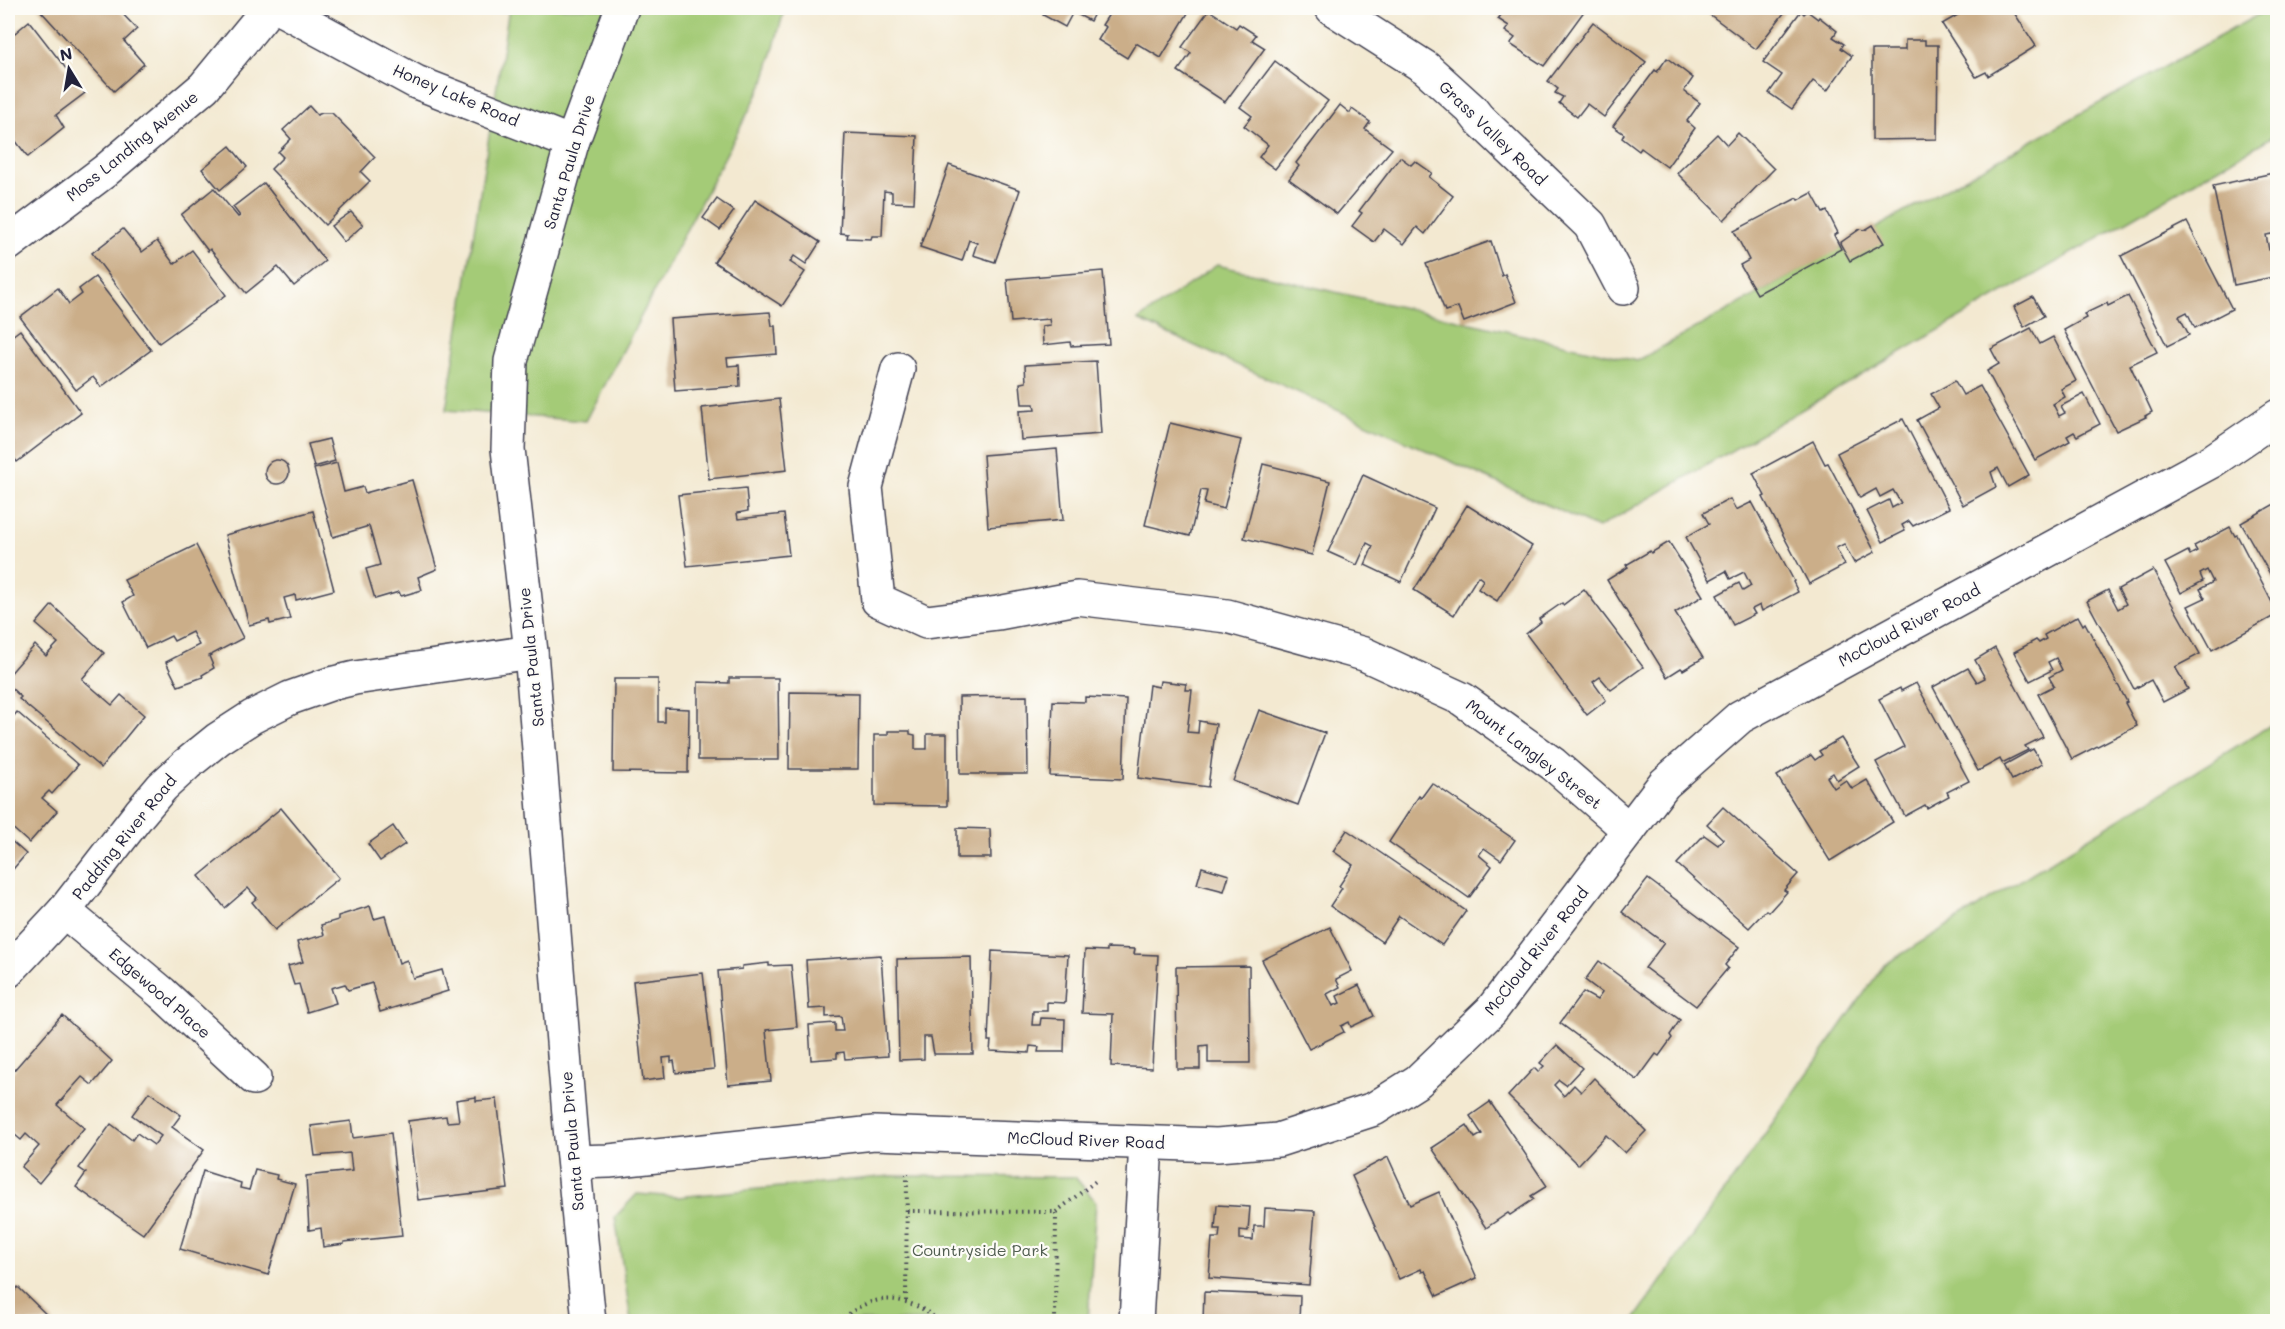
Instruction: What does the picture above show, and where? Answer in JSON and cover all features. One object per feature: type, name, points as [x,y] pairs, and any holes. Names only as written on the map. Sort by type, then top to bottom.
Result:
[{"type":"street","name":"Moss Landing Avenue","points":[[8,244],[105,171],[204,87],[269,8]]},
{"type":"street","name":"Honey Lake Road","points":[[279,8],[416,82],[572,143]]},
{"type":"street","name":"Santa Paula Drive","points":[[589,1322],[531,652],[508,448],[511,361],[572,143],[622,8]]},
{"type":"street","name":"Grass Valley Road","points":[[1332,8],[1426,68],[1472,109],[1478,118],[1590,225],[1623,288]]},
{"type":"street","name":"Mount Langley Street","points":[[898,369],[866,487],[878,600],[926,622],[1077,598],[1227,616],[1364,654],[1462,699],[1553,764],[1629,830]]},
{"type":"street","name":"McCloud River Road","points":[[574,1162],[609,1161],[874,1133],[1217,1145],[1278,1140],[1374,1109],[1418,1081],[1491,1011],[1664,784],[1740,717],[2203,466],[2277,416]]},
{"type":"street","name":"Padding River Road","points":[[8,971],[64,911],[162,787],[218,739],[252,717],[290,698],[355,678],[531,652]]},
{"type":"street","name":"Edgewood Place","points":[[64,911],[162,993],[254,1078]]},
{"type":"street","points":[[1136,1322],[1146,1143]]},
{"type":"path","points":[[906,1301],[907,1174]]},
{"type":"path","points":[[907,1211],[1056,1212],[1097,1180]]},
{"type":"path","points":[[1055,1322],[1056,1212]]},
{"type":"path","points":[[840,1322],[849,1313],[866,1303],[886,1299],[906,1301],[924,1308],[940,1322]]},
{"type":"green space","points":[[509,8],[785,8],[764,82],[586,421],[446,410]]},
{"type":"green space","points":[[2270,8],[2277,8],[2277,134],[1598,528],[1138,320],[1217,265],[1637,361]]},
{"type":"green space","points":[[2277,721],[2277,1321],[1633,1321],[1884,965]]},
{"type":"green space","name":"Countryside Park","points":[[891,1176],[1075,1177],[1096,1202],[1088,1321],[631,1321],[615,1217],[637,1194],[678,1197]]},
{"type":"building","points":[[38,8],[117,8],[137,29],[124,41],[144,64],[114,91]]},
{"type":"building","points":[[1047,8],[1097,8],[1090,21],[1073,12],[1065,27],[1043,15]]},
{"type":"building","points":[[1113,8],[1191,8],[1161,58],[1136,43],[1127,58],[1098,40],[1106,27],[1102,25]]},
{"type":"building","points":[[1506,8],[1582,8],[1585,10],[1544,66],[1510,44],[1515,38],[1505,31],[1509,26],[1498,19]]},
{"type":"building","points":[[1701,8],[1788,8],[1756,49]]},
{"type":"building","points":[[1970,8],[2011,8],[2036,46],[1988,76],[1986,72],[1976,77],[1942,24]]},
{"type":"building","points":[[1209,10],[1236,28],[1239,24],[1256,35],[1252,40],[1265,48],[1225,102],[1178,71],[1191,53],[1182,47]]},
{"type":"building","points":[[1801,11],[1804,14],[1807,11],[1818,19],[1819,17],[1837,31],[1833,37],[1844,44],[1841,48],[1852,56],[1827,91],[1813,81],[1792,109],[1769,93],[1782,75],[1763,62]]},
{"type":"building","points":[[29,21],[85,93],[56,115],[64,128],[28,157],[8,131],[8,39]]},
{"type":"building","points":[[1593,22],[1646,62],[1604,117],[1587,104],[1577,117],[1559,103],[1563,97],[1555,93],[1558,89],[1548,81]]},
{"type":"building","points":[[1905,40],[1925,40],[1925,45],[1938,45],[1937,139],[1872,140],[1872,50],[1905,50]]},
{"type":"building","points":[[1667,58],[1693,78],[1684,91],[1700,103],[1687,121],[1695,128],[1667,167],[1641,148],[1639,151],[1622,138],[1624,134],[1613,126],[1655,70],[1657,72]]},
{"type":"building","points":[[1275,61],[1328,101],[1275,169],[1259,157],[1268,145],[1244,126],[1252,116],[1240,107]]},
{"type":"building","points":[[1340,105],[1350,113],[1352,109],[1370,122],[1365,129],[1392,149],[1337,214],[1289,179],[1299,166],[1296,163]]},
{"type":"building","points":[[309,106],[317,115],[332,113],[375,157],[361,172],[370,181],[325,225],[271,169],[283,157],[278,152],[291,139],[283,130]]},
{"type":"building","points":[[845,133],[917,136],[914,203],[892,202],[892,192],[884,191],[882,236],[872,236],[871,239],[847,238],[848,234],[840,233]]},
{"type":"building","points":[[1738,133],[1774,169],[1724,220],[1677,173],[1717,134],[1727,145]]},
{"type":"building","points":[[230,146],[247,167],[220,190],[202,169]]},
{"type":"building","points":[[1400,157],[1411,165],[1415,161],[1432,173],[1429,177],[1453,196],[1425,234],[1417,227],[1404,244],[1384,229],[1374,242],[1352,226],[1362,213],[1359,211]]},
{"type":"building","points":[[949,165],[1020,190],[995,262],[973,255],[977,243],[969,240],[962,261],[920,247]]},
{"type":"building","points":[[2278,172],[2278,233],[2266,235],[2269,250],[2276,249],[2274,241],[2278,240],[2278,270],[2271,271],[2273,277],[2234,285],[2213,186]]},
{"type":"building","points":[[264,183],[325,261],[294,286],[278,267],[246,293],[210,249],[208,251],[181,215],[214,188],[238,217],[240,216],[233,207]]},
{"type":"building","points":[[1812,193],[1823,213],[1827,211],[1838,233],[1834,235],[1841,249],[1757,294],[1740,265],[1749,260],[1734,231],[1797,198],[1799,200]]},
{"type":"building","points":[[717,199],[734,211],[720,230],[703,218]]},
{"type":"building","points":[[755,200],[820,242],[806,264],[794,256],[790,262],[805,272],[782,306],[714,262]]},
{"type":"building","points":[[351,212],[363,225],[344,242],[331,226]]},
{"type":"building","points":[[2187,222],[2232,309],[2195,328],[2187,312],[2179,316],[2189,335],[2167,346],[2121,256]]},
{"type":"building","points":[[1873,225],[1884,243],[1850,261],[1840,243],[1860,229],[1865,230]]},
{"type":"building","points":[[123,229],[142,252],[157,241],[174,264],[192,250],[226,295],[159,343],[92,253]]},
{"type":"building","points":[[1491,241],[1502,276],[1505,274],[1516,302],[1464,322],[1458,307],[1445,311],[1426,264]]},
{"type":"building","points":[[1103,271],[1109,344],[1071,346],[1070,342],[1043,345],[1042,326],[1050,325],[1049,319],[1011,322],[1007,279]]},
{"type":"building","points":[[95,277],[151,350],[101,387],[93,377],[76,390],[20,317],[58,288],[69,304],[82,294],[79,289]]},
{"type":"building","points":[[2128,296],[2157,352],[2130,365],[2152,412],[2116,431],[2064,330],[2086,318],[2084,314]]},
{"type":"building","points":[[2033,297],[2044,316],[2024,327],[2014,307]]},
{"type":"building","points":[[770,312],[772,326],[775,326],[777,354],[727,358],[728,366],[739,365],[740,386],[675,391],[670,319]]},
{"type":"building","points":[[2031,328],[2040,344],[2053,337],[2076,381],[2061,389],[2065,397],[2053,404],[2059,416],[2065,413],[2061,406],[2084,394],[2100,424],[2077,436],[2074,432],[2067,436],[2070,441],[2035,460],[1987,371],[1999,364],[1991,349]]},
{"type":"building","points":[[20,330],[81,413],[17,462],[8,450],[8,339]]},
{"type":"building","points":[[1096,361],[1101,434],[1021,440],[1019,411],[1035,410],[1034,404],[1022,404],[1020,383],[1026,382],[1025,365]]},
{"type":"building","points":[[1955,381],[1963,395],[1980,386],[2029,475],[2008,487],[1998,468],[1991,472],[1996,487],[1963,505],[1917,420],[1939,408],[1931,394]]},
{"type":"building","points":[[779,399],[787,470],[709,479],[702,408]]},
{"type":"building","points":[[1903,419],[1949,508],[1913,526],[1909,521],[1902,525],[1905,531],[1883,542],[1867,511],[1889,500],[1892,508],[1901,503],[1893,490],[1880,497],[1876,489],[1860,498],[1837,453]]},
{"type":"building","points":[[1170,423],[1241,440],[1224,509],[1204,504],[1207,491],[1201,490],[1190,536],[1145,525]]},
{"type":"building","points":[[329,439],[335,461],[314,467],[308,444]]},
{"type":"building","points":[[1813,441],[1825,464],[1828,463],[1875,552],[1854,563],[1844,544],[1836,548],[1845,565],[1809,584],[1763,497],[1765,496],[1753,473]]},
{"type":"building","points":[[1057,449],[1063,520],[988,527],[983,455]]},
{"type":"building","points":[[277,460],[282,461],[288,467],[288,477],[282,483],[277,484],[272,483],[266,477],[265,472],[266,467],[272,461]]},
{"type":"building","points":[[337,463],[344,492],[363,487],[365,493],[412,480],[437,569],[418,577],[422,590],[401,596],[399,592],[375,599],[366,569],[380,565],[369,526],[333,537],[314,469]]},
{"type":"building","points":[[1263,464],[1330,481],[1312,555],[1244,538]]},
{"type":"building","points":[[1363,475],[1435,508],[1401,582],[1365,565],[1373,546],[1367,543],[1357,565],[1328,552]]},
{"type":"building","points":[[746,488],[748,511],[737,513],[738,519],[784,514],[789,555],[687,566],[678,495]]},
{"type":"building","points":[[1730,499],[1736,510],[1752,502],[1798,592],[1762,611],[1760,605],[1752,609],[1755,614],[1733,625],[1717,595],[1739,583],[1743,591],[1751,586],[1744,572],[1730,579],[1726,571],[1710,580],[1686,537],[1709,524],[1703,513]]},
{"type":"building","points":[[2278,502],[2278,588],[2241,523]]},
{"type":"building","points":[[1467,505],[1532,546],[1497,601],[1478,589],[1483,580],[1478,576],[1454,615],[1414,590]]},
{"type":"building","points":[[313,511],[334,590],[296,600],[295,595],[284,598],[290,619],[270,624],[269,620],[249,625],[225,535]]},
{"type":"building","points":[[2230,527],[2235,536],[2237,535],[2278,614],[2212,650],[2188,606],[2205,598],[2200,589],[2213,582],[2207,570],[2200,574],[2203,581],[2181,593],[2165,563],[2188,551],[2190,555],[2197,551],[2194,546]]},
{"type":"building","points":[[1669,542],[1703,596],[1675,613],[1703,658],[1667,677],[1607,580],[1628,567],[1626,565]]},
{"type":"building","points":[[196,545],[243,638],[209,656],[214,668],[202,675],[203,677],[178,686],[166,662],[199,645],[192,632],[174,641],[171,636],[146,648],[123,602],[133,596],[124,580]]},
{"type":"building","points":[[2153,570],[2200,654],[2175,667],[2188,689],[2163,702],[2151,680],[2134,689],[2087,601],[2108,590],[2118,609],[2126,604],[2118,589]]},
{"type":"building","points":[[1584,589],[1643,667],[1611,690],[1600,677],[1593,682],[1606,700],[1587,715],[1526,634],[1541,622],[1539,619]]},
{"type":"building","points":[[52,605],[104,653],[82,679],[112,705],[121,695],[144,715],[101,768],[19,699],[21,697],[8,685],[8,676],[35,645],[46,656],[58,643],[36,624]]},
{"type":"building","points":[[2078,616],[2083,625],[2085,623],[2127,702],[2125,703],[2137,726],[2072,759],[2038,694],[2054,686],[2049,677],[2062,670],[2056,658],[2048,662],[2052,670],[2030,681],[2014,652],[2036,640],[2039,643],[2046,639],[2044,635]]},
{"type":"building","points":[[1995,648],[2043,737],[2025,746],[2028,750],[2002,763],[2000,759],[1978,771],[1933,687],[1968,668],[1977,682],[1985,678],[1975,660]]},
{"type":"building","points":[[729,678],[778,678],[779,760],[698,760],[698,682],[729,683]]},
{"type":"building","points":[[614,679],[658,679],[658,722],[665,722],[665,708],[689,709],[688,773],[613,772]]},
{"type":"building","points":[[1160,681],[1186,684],[1185,690],[1192,690],[1187,732],[1198,733],[1199,721],[1216,724],[1208,787],[1138,778],[1149,685],[1159,687]]},
{"type":"building","points":[[1916,683],[1969,781],[1947,792],[1949,796],[1927,808],[1925,805],[1905,816],[1876,762],[1904,747],[1879,699]]},
{"type":"building","points":[[790,692],[859,693],[858,769],[789,769]]},
{"type":"building","points":[[1027,696],[1028,774],[960,774],[959,697]]},
{"type":"building","points":[[1085,697],[1126,699],[1123,779],[1050,776],[1053,701],[1085,702]]},
{"type":"building","points":[[1259,710],[1325,733],[1298,805],[1233,781]]},
{"type":"building","points":[[17,712],[78,765],[52,794],[49,791],[42,798],[57,811],[29,843],[8,824],[8,723]]},
{"type":"building","points":[[888,731],[910,731],[910,734],[915,735],[915,749],[927,749],[927,734],[947,734],[947,806],[874,805],[874,735],[888,735]]},
{"type":"building","points":[[1841,738],[1859,766],[1837,780],[1833,773],[1827,777],[1834,788],[1846,780],[1852,789],[1867,780],[1893,822],[1830,861],[1777,776],[1811,755],[1815,760],[1822,755],[1819,751]]},
{"type":"building","points":[[2033,749],[2042,764],[2012,780],[2004,765]]},
{"type":"building","points":[[1432,783],[1515,840],[1501,860],[1484,848],[1479,855],[1492,866],[1469,898],[1389,842],[1419,796],[1421,798]]},
{"type":"building","points":[[1723,807],[1798,874],[1784,890],[1787,892],[1769,912],[1766,910],[1749,928],[1677,864],[1704,835],[1718,845],[1723,839],[1707,824]]},
{"type":"building","points":[[281,808],[339,878],[275,930],[252,902],[257,898],[248,888],[225,908],[199,876]]},
{"type":"building","points":[[393,826],[405,844],[380,861],[368,844]]},
{"type":"building","points":[[957,828],[990,829],[991,858],[957,858]]},
{"type":"building","points":[[1347,830],[1466,911],[1442,945],[1399,916],[1382,942],[1330,906],[1342,888],[1339,886],[1353,865],[1333,851]]},
{"type":"building","points":[[8,838],[26,854],[8,875]]},
{"type":"building","points":[[1202,867],[1229,875],[1224,891],[1197,884]]},
{"type":"building","points":[[1648,879],[1739,947],[1725,965],[1728,968],[1696,1006],[1645,968],[1664,943],[1622,912]]},
{"type":"building","points":[[370,906],[374,919],[385,916],[399,963],[407,960],[413,978],[442,970],[448,991],[380,1012],[372,983],[348,990],[345,984],[331,988],[336,1003],[307,1012],[299,984],[294,985],[288,966],[303,962],[297,942],[324,935],[321,925],[338,920],[338,916]]},
{"type":"building","points":[[1330,927],[1352,971],[1336,979],[1340,987],[1327,994],[1333,1006],[1340,1003],[1337,996],[1359,985],[1374,1016],[1351,1027],[1349,1022],[1341,1026],[1344,1032],[1309,1049],[1262,960]]},
{"type":"building","points":[[1107,948],[1135,949],[1134,954],[1158,955],[1152,1068],[1111,1066],[1113,1014],[1082,1013],[1085,950],[1107,951]]},
{"type":"building","points":[[992,951],[1068,955],[1065,1003],[1047,1002],[1047,1011],[1033,1011],[1032,1025],[1040,1025],[1041,1018],[1065,1019],[1064,1052],[1038,1052],[1039,1047],[1030,1046],[1029,1053],[990,1051],[991,1041],[988,1041]]},
{"type":"building","points":[[881,955],[888,1056],[845,1059],[844,1052],[837,1053],[837,1058],[811,1060],[809,1025],[835,1023],[835,1031],[843,1031],[841,1016],[826,1017],[826,1008],[809,1009],[806,960]]},
{"type":"building","points":[[971,957],[973,1054],[934,1054],[931,1037],[924,1037],[924,1059],[899,1060],[897,959]]},
{"type":"building","points":[[1599,961],[1680,1020],[1670,1035],[1672,1038],[1659,1056],[1656,1054],[1637,1080],[1560,1023],[1583,992],[1597,1000],[1602,993],[1585,980]]},
{"type":"building","points":[[769,963],[769,966],[791,965],[797,1027],[766,1030],[771,1081],[728,1085],[718,971]]},
{"type":"building","points":[[1249,966],[1250,1063],[1208,1063],[1208,1045],[1200,1046],[1200,1069],[1177,1069],[1176,967]]},
{"type":"building","points":[[703,973],[714,1069],[676,1073],[671,1057],[663,1058],[665,1078],[643,1081],[633,981]]},
{"type":"building","points":[[62,1015],[112,1061],[92,1085],[82,1077],[57,1105],[84,1128],[39,1183],[21,1167],[39,1146],[26,1134],[21,1140],[8,1129],[8,1077]]},
{"type":"building","points":[[1557,1045],[1582,1068],[1566,1085],[1559,1080],[1554,1085],[1564,1096],[1574,1085],[1581,1092],[1594,1078],[1646,1131],[1625,1153],[1606,1135],[1578,1165],[1508,1096],[1534,1068],[1538,1072],[1544,1066],[1540,1063]]},
{"type":"building","points":[[149,1092],[181,1115],[172,1127],[204,1150],[143,1234],[76,1187],[86,1173],[79,1168],[111,1124],[132,1140],[137,1133],[154,1145],[161,1136],[132,1115]]},
{"type":"building","points":[[476,1097],[476,1101],[497,1099],[508,1189],[418,1200],[408,1121],[446,1116],[447,1122],[459,1121],[456,1100]]},
{"type":"building","points":[[1490,1102],[1547,1186],[1531,1196],[1534,1199],[1486,1228],[1432,1148],[1467,1125],[1475,1138],[1482,1134],[1470,1116]]},
{"type":"building","points":[[351,1121],[353,1138],[391,1133],[402,1236],[344,1242],[344,1244],[323,1247],[321,1228],[309,1230],[306,1176],[352,1171],[350,1153],[315,1156],[311,1126]]},
{"type":"building","points":[[1388,1157],[1410,1205],[1439,1192],[1477,1278],[1437,1296],[1425,1271],[1422,1272],[1421,1269],[1399,1279],[1352,1176]]},
{"type":"building","points":[[255,1170],[277,1175],[276,1179],[295,1184],[268,1275],[180,1249],[203,1171],[241,1183],[240,1188],[249,1190]]},
{"type":"building","points":[[1217,1205],[1250,1207],[1248,1231],[1240,1230],[1240,1239],[1253,1240],[1254,1226],[1264,1226],[1265,1208],[1315,1211],[1309,1285],[1209,1278],[1212,1238],[1219,1238],[1220,1229],[1215,1229]]},
{"type":"building","points":[[18,1287],[54,1322],[8,1322],[8,1299]]},
{"type":"building","points":[[1204,1292],[1300,1296],[1299,1322],[1203,1322]]}]
